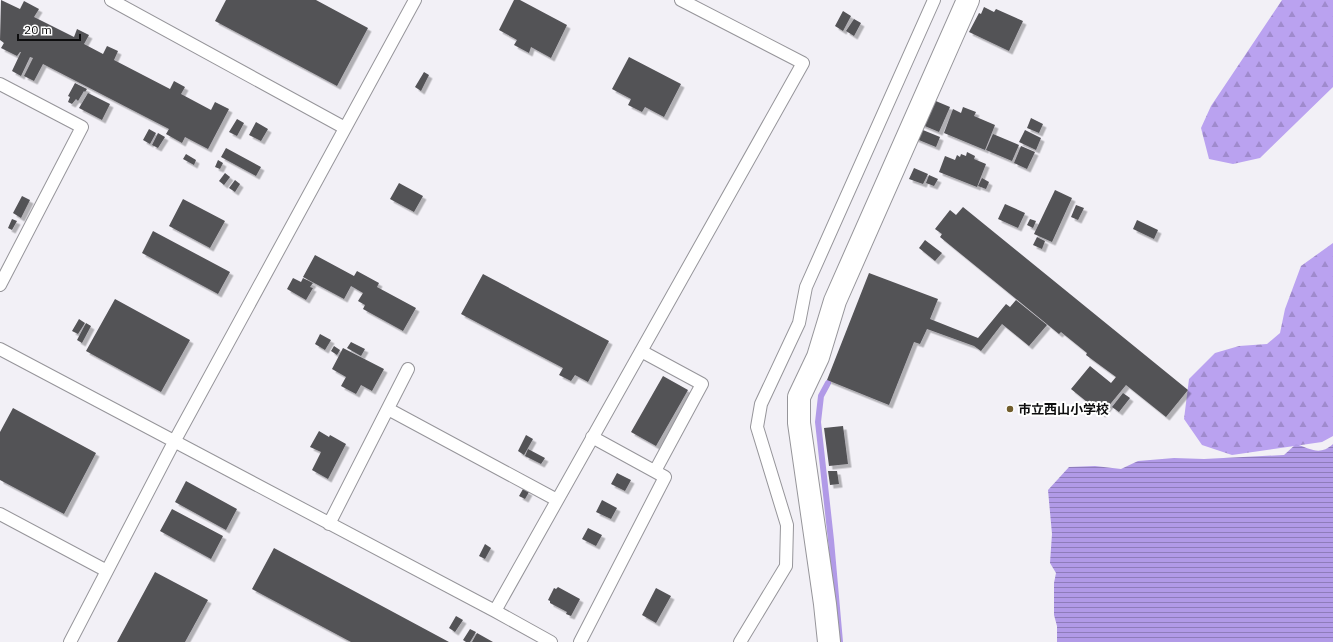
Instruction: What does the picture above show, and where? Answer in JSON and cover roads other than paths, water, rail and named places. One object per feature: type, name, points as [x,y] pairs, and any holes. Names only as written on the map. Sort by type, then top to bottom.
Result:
[{"type":"street","points":[[829,642],[799,423],[800,397],[818,357],[835,300],[968,0]]},
{"type":"lane","points":[[111,0],[345,128]]},
{"type":"lane","points":[[70,642],[174,442],[415,0]]},
{"type":"lane","points":[[495,611],[803,63],[681,0]]},
{"type":"lane","points":[[740,642],[786,566],[787,525],[757,428],[761,404],[799,323],[806,287],[934,0]]},
{"type":"lane","points":[[0,84],[82,128],[0,285]]},
{"type":"lane","points":[[0,349],[552,642]]},
{"type":"lane","points":[[641,351],[702,384],[655,471]]},
{"type":"lane","points":[[329,524],[408,369]]},
{"type":"lane","points":[[388,409],[557,500]]},
{"type":"lane","points":[[580,642],[665,477],[592,437]]},
{"type":"lane","points":[[0,514],[107,570]]},
{"type":"waterway","points":[[828,383],[821,396],[818,422],[840,642]]},
{"type":"place","name":"市立西山小学校","points":[[1010,409]]}]
